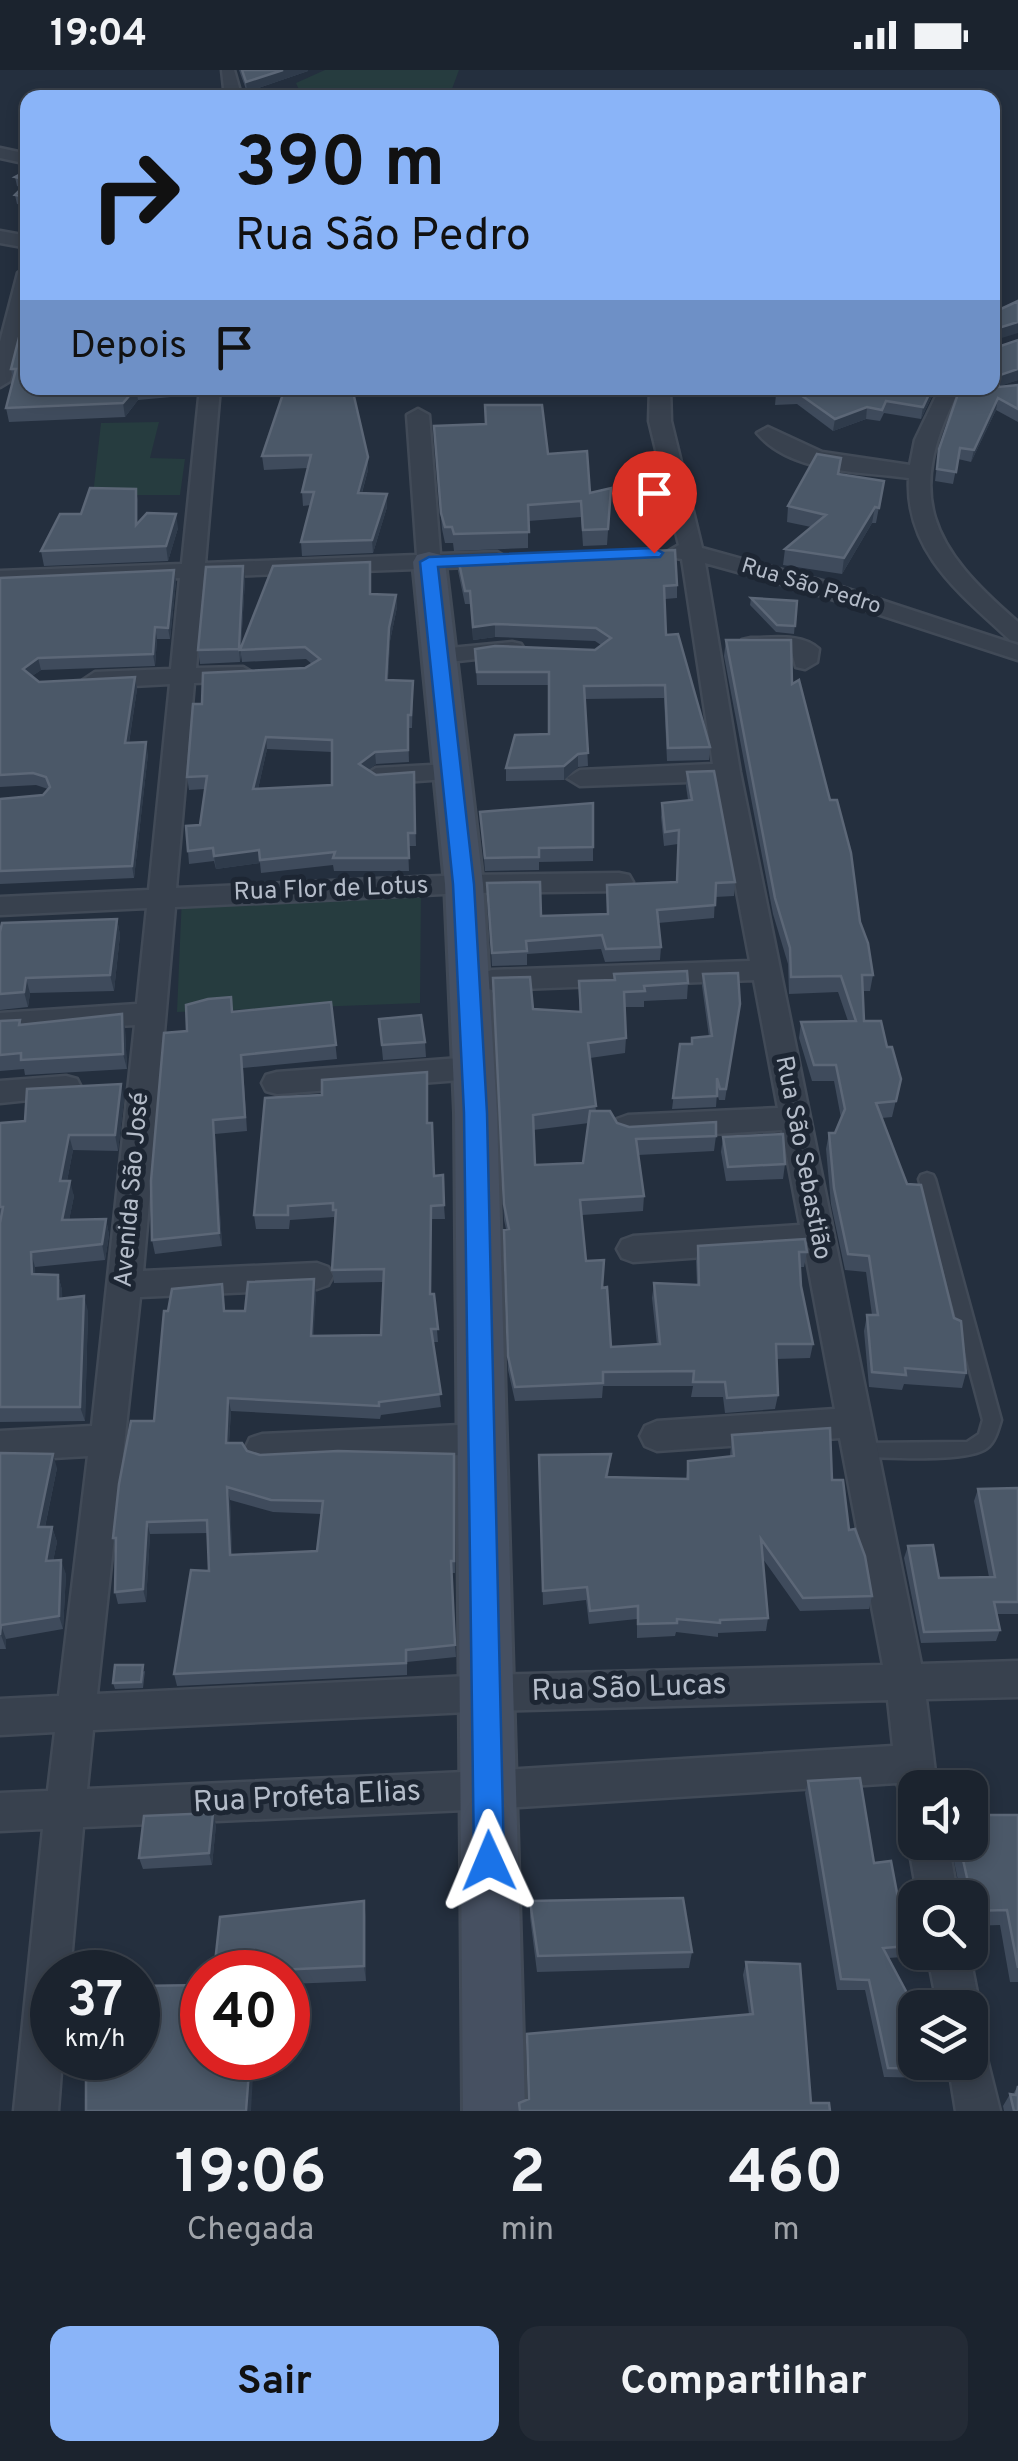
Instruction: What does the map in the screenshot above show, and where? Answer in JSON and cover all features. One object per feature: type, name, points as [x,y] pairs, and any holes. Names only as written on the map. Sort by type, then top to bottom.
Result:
[{"type":"street","points":[[228,74],[232,90]]},
{"type":"street","points":[[0,382],[20,303]]},
{"type":"street","name":"Avenida São José","points":[[36,2111],[65,1810],[125,1285],[209,395]]},
{"type":"street","name":"Rua São Sebastião","points":[[660,395],[660,420],[692,552],[727,772],[905,1680],[914,1770]]},
{"type":"street","points":[[947,395],[921,454],[918,499],[938,553],[963,586],[1014,626]]},
{"type":"street","points":[[418,415],[429,562],[464,884],[473,1068],[489,1693],[494,2111]]},
{"type":"street","points":[[768,433],[780,446],[800,454],[918,473]]},
{"type":"street","name":"Rua São Pedro","points":[[654,553],[692,552],[818,586],[1018,653]]},
{"type":"street","points":[[0,578],[523,558]]},
{"type":"street","points":[[708,645],[794,645],[806,649],[805,662]]},
{"type":"street","points":[[440,656],[495,648],[535,650]]},
{"type":"street","points":[[61,682],[270,672]]},
{"type":"street","points":[[376,776],[450,772]]},
{"type":"street","points":[[580,778],[727,772]]},
{"type":"street","name":"Rua Flor de Lotus","points":[[0,906],[464,884],[618,882]]},
{"type":"street","points":[[469,981],[766,970]]},
{"type":"street","points":[[0,1022],[148,1014]]},
{"type":"street","points":[[277,1082],[473,1068]]},
{"type":"street","points":[[0,1092],[143,1082]]},
{"type":"street","points":[[628,1126],[796,1118]]},
{"type":"street","points":[[632,1249],[817,1237]]},
{"type":"street","points":[[125,1285],[317,1276]]},
{"type":"street","points":[[657,1436],[857,1436]]},
{"type":"street","points":[[0,1446],[109,1440]]},
{"type":"street","points":[[262,1449],[483,1440]]},
{"type":"street","name":"Rua São Lucas","points":[[0,1717],[489,1693],[1018,1679]]},
{"type":"street","name":"Rua Profeta Elias","points":[[0,1812],[898,1777]]},
{"type":"street","points":[[972,2080],[978,2111]]},
{"type":"lane","points":[[857,1436],[967,1449],[980,1445],[988,1436],[992,1420],[927,1180]]},
{"type":"green space","points":[[325,70],[459,70],[452,90],[299,90],[296,83]]},
{"type":"green space","points":[[159,422],[150,458],[185,459],[180,495],[93,495],[101,423]]},
{"type":"green space","points":[[421,892],[420,1003],[177,1012],[182,896]]},
{"type":"building","points":[[242,70],[283,70],[246,82]]},
{"type":"building","points":[[1018,301],[1018,322],[1000,328],[1000,309]]},
{"type":"building","points":[[20,334],[20,395],[130,395],[123,403],[6,408],[16,369],[11,369]]},
{"type":"building","points":[[1018,340],[1018,369],[1000,375],[1000,346]]},
{"type":"building","points":[[1018,385],[1018,409],[998,398],[974,450],[960,448],[956,472],[937,469],[939,449],[958,395],[1000,395],[1000,387]]},
{"type":"building","points":[[283,395],[354,395],[368,457],[358,493],[387,494],[372,540],[301,542],[314,492],[302,492],[311,455],[262,456]]},
{"type":"building","points":[[801,395],[929,395],[923,407],[886,401],[882,410],[867,407],[835,419]]},
{"type":"building","points":[[485,405],[542,405],[548,454],[587,451],[590,493],[611,488],[608,529],[583,530],[581,501],[528,505],[529,532],[454,534],[452,527],[445,527],[434,426],[486,424]]},
{"type":"building","points":[[817,454],[841,458],[838,474],[884,481],[879,508],[875,507],[844,558],[785,549],[826,515],[788,506]]},
{"type":"building","points":[[90,488],[136,489],[136,525],[147,513],[176,514],[166,546],[41,551],[60,514],[81,514]]},
{"type":"building","points":[[675,550],[677,585],[664,586],[666,635],[678,634],[710,747],[668,748],[665,685],[584,686],[588,753],[578,754],[564,766],[506,768],[515,735],[549,734],[549,672],[477,672],[475,649],[495,646],[595,650],[611,638],[596,628],[495,624],[473,627],[470,591],[465,591],[458,558]]},
{"type":"building","points":[[370,562],[370,594],[396,595],[389,628],[386,680],[413,681],[408,750],[375,752],[359,764],[376,775],[414,772],[415,833],[408,833],[409,858],[333,858],[335,852],[260,860],[259,850],[214,856],[213,848],[188,851],[186,826],[200,825],[207,776],[187,777],[193,704],[202,704],[203,673],[305,668],[320,659],[305,647],[240,650],[273,566]],"holes":[[[266,737],[332,740],[332,785],[253,789]]]},
{"type":"building","points":[[243,566],[239,649],[198,650],[206,567]]},
{"type":"building","points":[[174,570],[168,628],[155,627],[153,654],[38,658],[23,669],[39,682],[135,677],[125,743],[146,742],[132,866],[0,871],[0,799],[43,795],[50,787],[46,777],[33,773],[0,775],[0,578]]},
{"type":"building","points":[[751,598],[797,601],[795,626],[777,625]]},
{"type":"building","points":[[726,640],[791,640],[792,684],[799,680],[830,800],[837,800],[851,853],[860,922],[873,975],[862,975],[864,1021],[881,1021],[901,1079],[896,1101],[876,1103],[907,1184],[921,1185],[954,1318],[961,1321],[966,1373],[905,1368],[906,1375],[872,1372],[867,1315],[878,1315],[869,1256],[848,1254],[834,1188],[829,1133],[835,1133],[845,1109],[836,1065],[814,1065],[801,1022],[856,1021],[841,976],[791,977],[790,948],[775,898]]},
{"type":"building","points":[[714,771],[735,882],[716,883],[715,905],[657,910],[661,947],[606,949],[602,935],[526,941],[527,951],[492,953],[487,883],[540,882],[541,916],[608,914],[607,885],[677,882],[679,830],[665,832],[662,803],[692,800],[687,772]]},
{"type":"building","points":[[593,803],[593,847],[539,848],[539,857],[485,858],[480,812]]},
{"type":"building","points":[[117,919],[110,975],[26,978],[24,992],[0,994],[2,923]]},
{"type":"building","points":[[687,971],[688,983],[644,986],[645,991],[624,992],[626,1038],[588,1043],[596,1106],[533,1115],[535,1165],[583,1163],[590,1111],[610,1111],[617,1123],[629,1127],[716,1122],[716,1136],[636,1139],[644,1196],[580,1200],[586,1261],[604,1260],[602,1288],[607,1287],[611,1347],[660,1344],[654,1283],[699,1285],[698,1246],[805,1239],[807,1252],[799,1252],[801,1286],[813,1344],[776,1344],[778,1395],[727,1398],[725,1382],[693,1382],[694,1371],[603,1372],[603,1383],[515,1387],[508,1356],[504,1230],[509,1229],[504,1204],[493,978],[530,977],[533,1009],[581,1012],[579,981],[615,980],[614,974]]},
{"type":"building","points":[[738,973],[740,1004],[726,1089],[720,1089],[717,1078],[717,1096],[673,1098],[680,1044],[712,1036],[703,974]]},
{"type":"building","points":[[231,997],[232,1012],[331,1002],[336,1045],[241,1055],[245,1117],[213,1120],[219,1233],[152,1240],[151,1181],[164,1033],[187,1031],[186,1005]]},
{"type":"building","points":[[122,1014],[123,1054],[21,1060],[21,1053],[0,1055],[0,1021],[20,1020],[19,1025]]},
{"type":"building","points":[[421,1015],[425,1042],[382,1045],[379,1019]]},
{"type":"building","points":[[427,1072],[427,1123],[432,1123],[434,1176],[443,1175],[444,1205],[431,1206],[430,1294],[434,1294],[438,1329],[431,1329],[441,1394],[379,1402],[379,1406],[228,1398],[226,1443],[242,1443],[247,1451],[260,1455],[338,1451],[454,1454],[451,1561],[455,1645],[406,1650],[406,1663],[174,1674],[191,1570],[209,1571],[207,1520],[147,1522],[143,1589],[115,1592],[113,1538],[131,1421],[154,1421],[164,1311],[168,1311],[172,1289],[222,1284],[224,1311],[245,1311],[248,1282],[314,1279],[311,1336],[381,1335],[384,1269],[332,1270],[336,1210],[333,1203],[288,1206],[288,1215],[254,1215],[265,1098],[322,1095],[322,1080]],"holes":[[[227,1487],[271,1500],[323,1501],[317,1551],[230,1555]]]},
{"type":"building","points":[[121,1084],[115,1135],[69,1135],[60,1181],[70,1181],[62,1220],[106,1219],[102,1244],[31,1252],[32,1274],[58,1275],[58,1299],[84,1296],[80,1407],[0,1407],[0,1123],[25,1121],[27,1089]]},
{"type":"building","points":[[783,1134],[785,1164],[728,1167],[723,1137]]},
{"type":"building","points":[[830,1428],[832,1480],[843,1480],[849,1530],[855,1529],[865,1556],[872,1596],[803,1598],[761,1539],[768,1618],[720,1623],[677,1619],[677,1623],[638,1624],[638,1606],[590,1611],[587,1587],[543,1591],[539,1455],[611,1454],[606,1477],[688,1479],[688,1461],[734,1456],[732,1435]]},
{"type":"building","points":[[0,1453],[53,1454],[38,1527],[52,1527],[46,1561],[61,1560],[59,1616],[1,1625],[0,1635]]},
{"type":"building","points":[[1018,1488],[1018,1602],[994,1602],[1000,1630],[924,1632],[908,1546],[933,1545],[939,1578],[995,1577],[978,1489]]},
{"type":"building","points":[[115,1665],[143,1665],[141,1682],[113,1683]]},
{"type":"building","points":[[860,1778],[874,1863],[891,1861],[898,1898],[898,1947],[883,1948],[905,1990],[898,1990],[898,2068],[888,2068],[869,1980],[841,1979],[808,1781]]},
{"type":"building","points":[[213,1813],[209,1853],[139,1858],[144,1816]]},
{"type":"building","points":[[988,1815],[1018,1815],[1018,1968],[1007,1910],[988,1911],[988,1880],[968,1880],[963,1860],[988,1860]]},
{"type":"building","points":[[683,1898],[692,1952],[538,1956],[530,1901]]},
{"type":"building","points":[[364,1901],[364,1966],[310,1968],[310,1950],[216,1950],[220,1917]]},
{"type":"building","points":[[746,1962],[800,1964],[811,2103],[829,2103],[830,2111],[520,2111],[519,2103],[529,2099],[527,2034],[753,2014]]},
{"type":"building","points":[[180,1985],[180,2080],[248,2080],[246,2111],[86,2111],[86,2080],[160,2080],[160,1986]]},
{"type":"building","points":[[1018,2086],[1018,2111],[1014,2111],[1010,2094],[1016,2095]]},
{"type":"route","points":[[489,1861],[476,1113],[464,884],[429,562],[654,553]]}]
